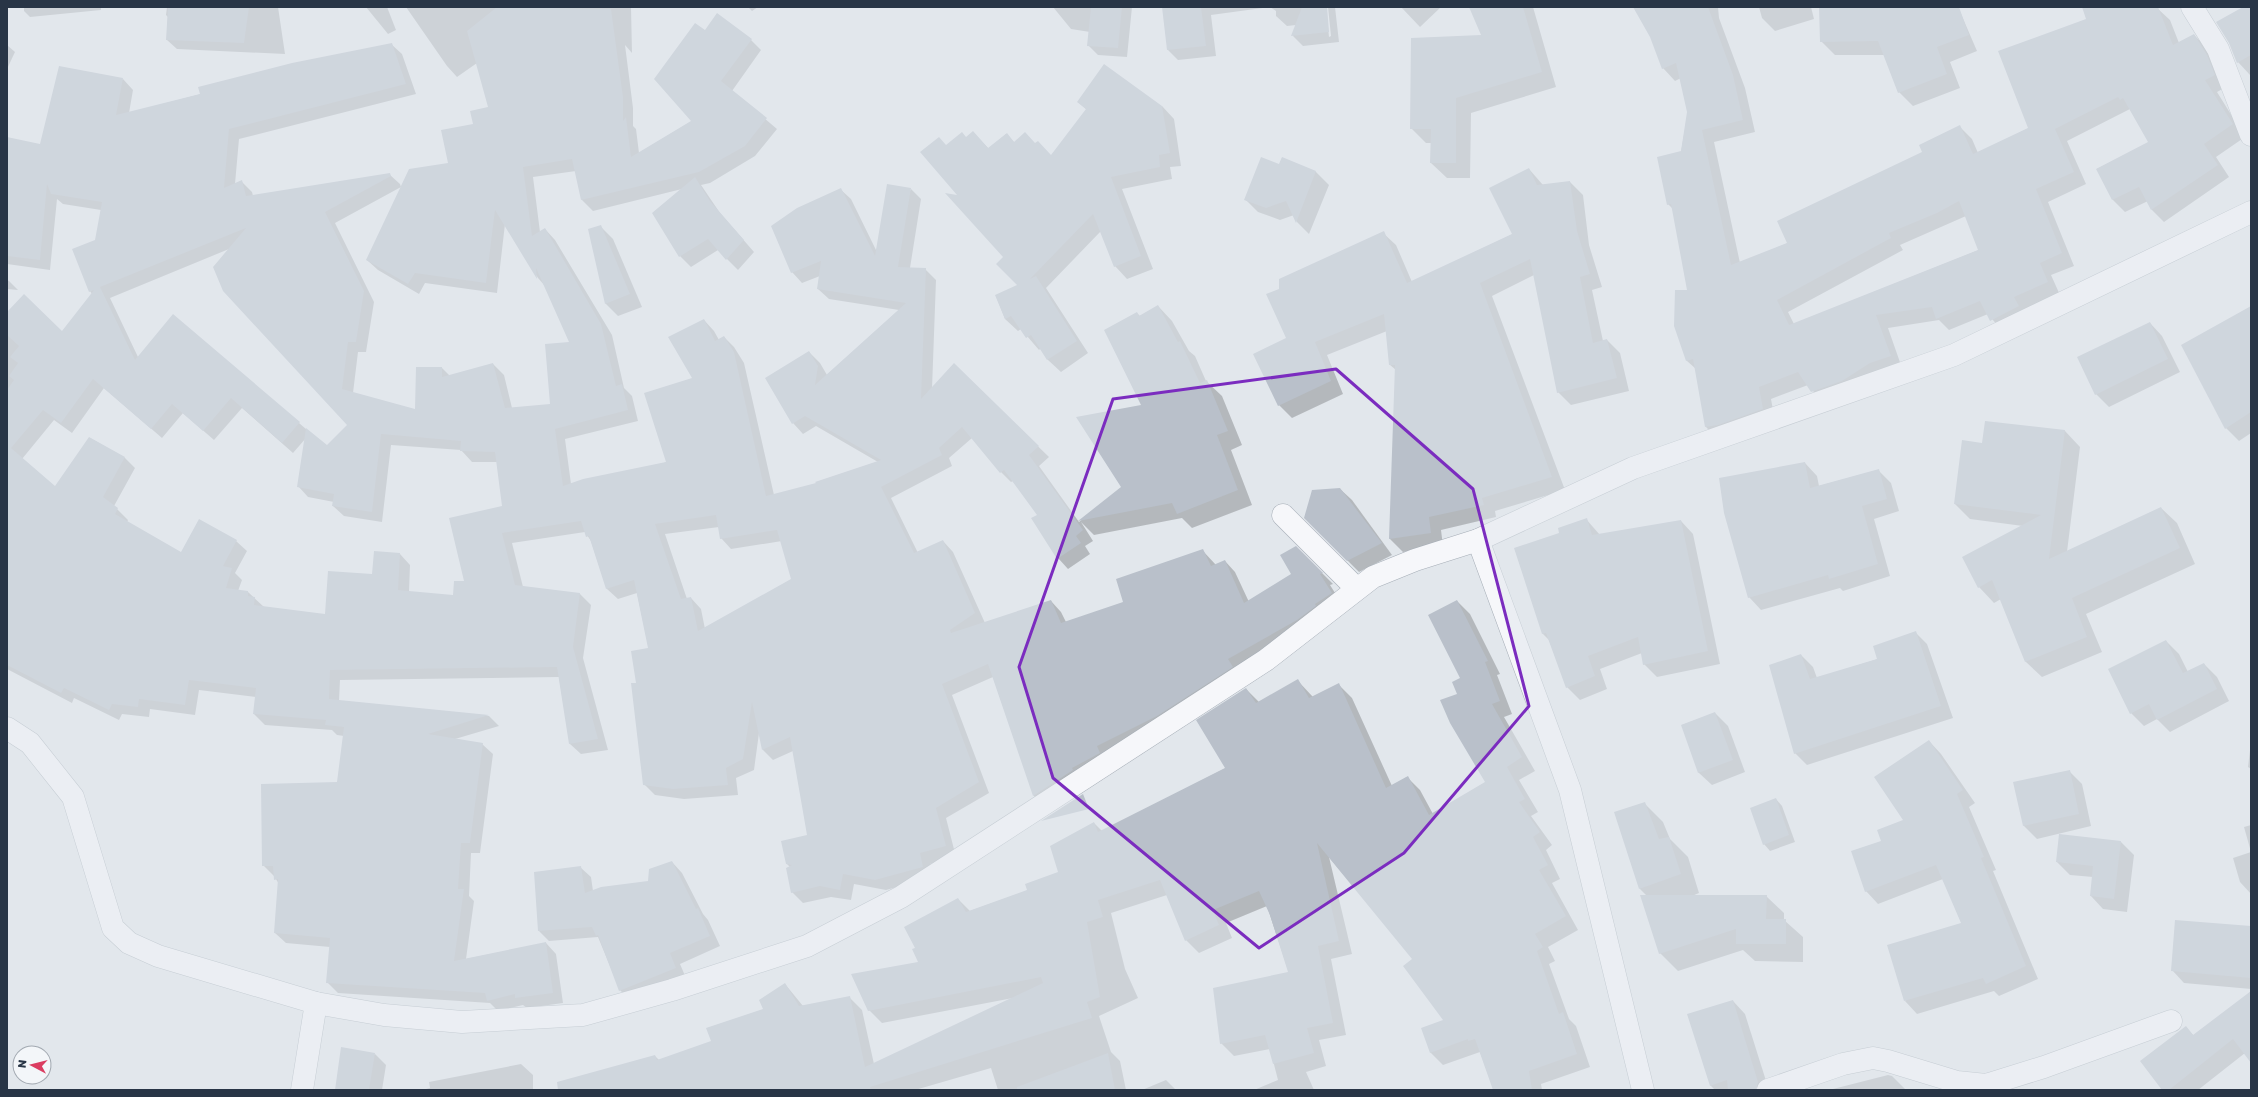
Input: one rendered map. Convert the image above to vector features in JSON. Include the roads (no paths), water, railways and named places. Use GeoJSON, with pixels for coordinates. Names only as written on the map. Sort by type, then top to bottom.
{"type":"FeatureCollection","features":[{"type":"Feature","properties":{"kind":"street"},"geometry":{"type":"LineString","coordinates":[[2192,7],[2218,49],[2251,135]]}},
{"type":"Feature","properties":{"kind":"street"},"geometry":{"type":"LineString","coordinates":[[7,728],[30,743],[73,798],[113,928],[129,943],[158,956],[316,1003],[384,1015],[462,1022],[583,1015],[672,990],[807,946],[902,897],[1266,660],[1335,607],[1356,588],[1373,577],[1395,567],[1478,540],[1633,468],[1954,355],[2251,212]]}},
{"type":"Feature","properties":{"kind":"street"},"geometry":{"type":"LineString","coordinates":[[1283,515],[1356,588]]}},
{"type":"Feature","properties":{"kind":"street"},"geometry":{"type":"LineString","coordinates":[[1478,540],[1570,790],[1643,1090]]}},
{"type":"Feature","properties":{"kind":"street"},"geometry":{"type":"LineString","coordinates":[[302,1090],[316,1003]]}},
{"type":"Feature","properties":{"kind":"street"},"geometry":{"type":"LineString","coordinates":[[1768,1090],[1843,1064],[1873,1058],[1888,1061],[1957,1082],[1986,1085],[2044,1067],[2171,1021]]}}]}
